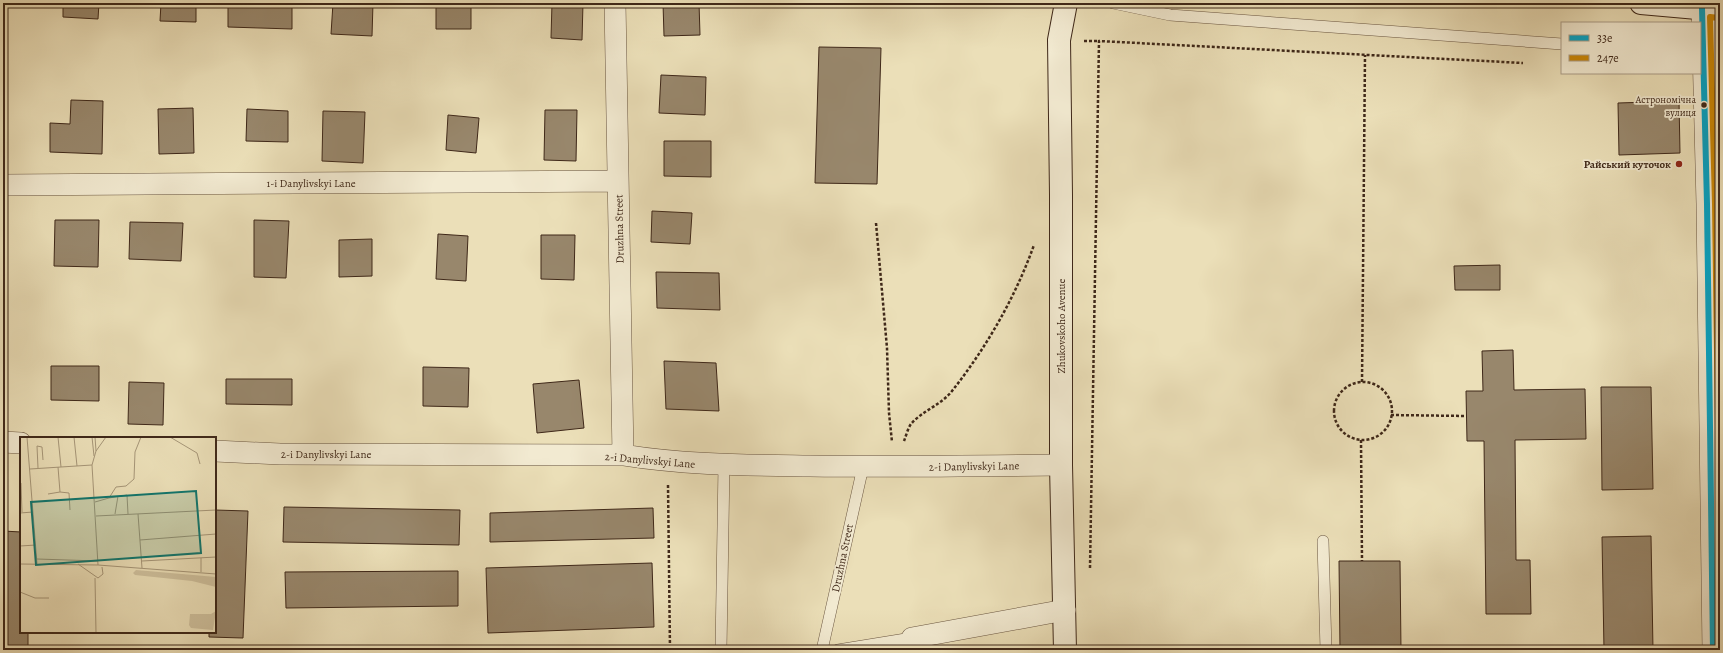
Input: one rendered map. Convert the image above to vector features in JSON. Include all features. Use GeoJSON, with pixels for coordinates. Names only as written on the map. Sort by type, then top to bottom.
{"type":"FeatureCollection","features":[{"type":"Feature","properties":{"kind":"street","name":"Druzhna Street"},"geometry":{"type":"LineString","coordinates":[[615,3],[623,455]]}},
{"type":"Feature","properties":{"kind":"street","name":"Zhukovskoho Avenue"},"geometry":{"type":"LineString","coordinates":[[1065,650],[1061,465],[1061,195],[1059,40],[1066,3]]}},
{"type":"Feature","properties":{"kind":"street"},"geometry":{"type":"LineString","coordinates":[[1641,3],[1711,9],[1702,54],[1714,204],[1716,555],[1713,650]]}},
{"type":"Feature","properties":{"kind":"street","name":"1-i Danylivskyi Lane"},"geometry":{"type":"LineString","coordinates":[[3,185],[618,181]]}},
{"type":"Feature","properties":{"kind":"street"},"geometry":{"type":"LineString","coordinates":[[3,442],[20,443]]}},
{"type":"Feature","properties":{"kind":"street","name":"2-i Danylivskyi Lane"},"geometry":{"type":"LineString","coordinates":[[216,451],[287,454],[623,455],[667,462],[724,465],[894,467],[1061,465]]}},
{"type":"Feature","properties":{"kind":"street"},"geometry":{"type":"LineString","coordinates":[[910,644],[1065,610]]}},
{"type":"Feature","properties":{"kind":"lane"},"geometry":{"type":"LineString","coordinates":[[1113,3],[1170,15],[1561,44]]}},
{"type":"Feature","properties":{"kind":"lane"},"geometry":{"type":"LineString","coordinates":[[721,650],[724,465]]}},
{"type":"Feature","properties":{"kind":"lane","name":"Druzhna Street"},"geometry":{"type":"LineString","coordinates":[[822,650],[863,467]]}},
{"type":"Feature","properties":{"kind":"lane"},"geometry":{"type":"LineString","coordinates":[[1323,541],[1326,650]]}},
{"type":"Feature","properties":{"kind":"lane"},"geometry":{"type":"LineString","coordinates":[[838,650],[910,644]]}},
{"type":"Feature","properties":{"kind":"path"},"geometry":{"type":"LineString","coordinates":[[1090,571],[1099,41],[1530,63]]}},
{"type":"Feature","properties":{"kind":"path"},"geometry":{"type":"LineString","coordinates":[[1362,382],[1365,55]]}},
{"type":"Feature","properties":{"kind":"path"},"geometry":{"type":"LineString","coordinates":[[876,223],[887,348],[889,414],[894,467]]}},
{"type":"Feature","properties":{"kind":"path"},"geometry":{"type":"LineString","coordinates":[[894,467],[911,425],[946,398],[972,366],[1014,292],[1036,239]]}},
{"type":"Feature","properties":{"kind":"path"},"geometry":{"type":"LineString","coordinates":[[1362,382],[1372,384],[1381,389],[1387,396],[1391,405],[1391,415],[1389,424],[1383,432],[1375,438],[1361,440],[1347,436],[1340,430],[1336,422],[1334,404],[1342,391],[1353,384],[1362,382]]}},
{"type":"Feature","properties":{"kind":"path"},"geometry":{"type":"LineString","coordinates":[[1391,415],[1467,416]]}},
{"type":"Feature","properties":{"kind":"path"},"geometry":{"type":"LineString","coordinates":[[1361,440],[1362,561]]}},
{"type":"Feature","properties":{"kind":"path"},"geometry":{"type":"LineString","coordinates":[[667,462],[670,650]]}},
{"type":"Feature","properties":{"kind":"building"},"geometry":{"type":"Polygon","coordinates":[[[63,3],[99,3],[98,19],[63,17],[63,3]]]}},
{"type":"Feature","properties":{"kind":"building"},"geometry":{"type":"Polygon","coordinates":[[[161,3],[196,3],[196,22],[160,21],[161,3]]]}},
{"type":"Feature","properties":{"kind":"building"},"geometry":{"type":"Polygon","coordinates":[[[228,3],[292,3],[292,29],[228,27],[228,3]]]}},
{"type":"Feature","properties":{"kind":"building"},"geometry":{"type":"Polygon","coordinates":[[[333,3],[373,3],[372,36],[331,34],[333,3]]]}},
{"type":"Feature","properties":{"kind":"building"},"geometry":{"type":"Polygon","coordinates":[[[436,3],[471,3],[471,29],[436,29],[436,3]]]}},
{"type":"Feature","properties":{"kind":"building"},"geometry":{"type":"Polygon","coordinates":[[[552,3],[583,3],[582,40],[551,38],[552,3]]]}},
{"type":"Feature","properties":{"kind":"building"},"geometry":{"type":"Polygon","coordinates":[[[663,3],[699,3],[700,35],[664,36],[663,3]]]}},
{"type":"Feature","properties":{"kind":"building"},"geometry":{"type":"Polygon","coordinates":[[[819,47],[881,48],[877,184],[815,183],[819,47]]]}},
{"type":"Feature","properties":{"kind":"building"},"geometry":{"type":"Polygon","coordinates":[[[661,75],[706,77],[705,115],[659,113],[661,75]]]}},
{"type":"Feature","properties":{"kind":"building"},"geometry":{"type":"Polygon","coordinates":[[[71,100],[103,101],[102,154],[50,152],[50,123],[70,124],[71,100]]]}},
{"type":"Feature","properties":{"kind":"building"},"geometry":{"type":"Polygon","coordinates":[[[1679,101],[1680,153],[1619,155],[1618,103],[1679,101]]]}},
{"type":"Feature","properties":{"kind":"building"},"geometry":{"type":"Polygon","coordinates":[[[193,108],[194,153],[159,154],[158,109],[193,108]]]}},
{"type":"Feature","properties":{"kind":"building"},"geometry":{"type":"Polygon","coordinates":[[[247,109],[288,111],[288,142],[246,141],[247,109]]]}},
{"type":"Feature","properties":{"kind":"building"},"geometry":{"type":"Polygon","coordinates":[[[545,110],[577,110],[576,161],[544,160],[545,110]]]}},
{"type":"Feature","properties":{"kind":"building"},"geometry":{"type":"Polygon","coordinates":[[[323,111],[365,112],[363,163],[322,161],[323,111]]]}},
{"type":"Feature","properties":{"kind":"building"},"geometry":{"type":"Polygon","coordinates":[[[448,115],[479,118],[476,153],[446,150],[448,115]]]}},
{"type":"Feature","properties":{"kind":"building"},"geometry":{"type":"Polygon","coordinates":[[[664,141],[711,141],[711,177],[664,176],[664,141]]]}},
{"type":"Feature","properties":{"kind":"building"},"geometry":{"type":"Polygon","coordinates":[[[652,211],[692,213],[690,244],[651,242],[652,211]]]}},
{"type":"Feature","properties":{"kind":"building"},"geometry":{"type":"Polygon","coordinates":[[[55,220],[99,220],[98,267],[54,266],[55,220]]]}},
{"type":"Feature","properties":{"kind":"building"},"geometry":{"type":"Polygon","coordinates":[[[254,220],[289,221],[286,278],[254,277],[254,220]]]}},
{"type":"Feature","properties":{"kind":"building"},"geometry":{"type":"Polygon","coordinates":[[[130,222],[183,223],[181,261],[129,259],[130,222]]]}},
{"type":"Feature","properties":{"kind":"building"},"geometry":{"type":"Polygon","coordinates":[[[438,234],[468,236],[466,281],[436,279],[438,234]]]}},
{"type":"Feature","properties":{"kind":"building"},"geometry":{"type":"Polygon","coordinates":[[[541,235],[575,235],[574,280],[541,279],[541,235]]]}},
{"type":"Feature","properties":{"kind":"building"},"geometry":{"type":"Polygon","coordinates":[[[372,239],[372,276],[339,277],[339,240],[372,239]]]}},
{"type":"Feature","properties":{"kind":"building"},"geometry":{"type":"Polygon","coordinates":[[[1500,265],[1500,290],[1455,290],[1454,266],[1500,265]]]}},
{"type":"Feature","properties":{"kind":"building"},"geometry":{"type":"Polygon","coordinates":[[[656,272],[719,273],[720,310],[657,308],[656,272]]]}},
{"type":"Feature","properties":{"kind":"building"},"geometry":{"type":"Polygon","coordinates":[[[1513,350],[1514,390],[1585,389],[1586,439],[1515,440],[1516,560],[1530,560],[1531,614],[1486,614],[1484,441],[1467,441],[1466,391],[1483,391],[1482,351],[1513,350]]]}},
{"type":"Feature","properties":{"kind":"building"},"geometry":{"type":"Polygon","coordinates":[[[664,361],[716,363],[719,411],[666,409],[664,361]]]}},
{"type":"Feature","properties":{"kind":"building"},"geometry":{"type":"Polygon","coordinates":[[[51,366],[99,366],[99,401],[51,400],[51,366]]]}},
{"type":"Feature","properties":{"kind":"building"},"geometry":{"type":"Polygon","coordinates":[[[423,367],[469,368],[468,407],[423,406],[423,367]]]}},
{"type":"Feature","properties":{"kind":"building"},"geometry":{"type":"Polygon","coordinates":[[[226,379],[292,379],[292,405],[226,404],[226,379]]]}},
{"type":"Feature","properties":{"kind":"building"},"geometry":{"type":"Polygon","coordinates":[[[579,380],[584,428],[537,433],[533,384],[579,380]]]}},
{"type":"Feature","properties":{"kind":"building"},"geometry":{"type":"Polygon","coordinates":[[[129,382],[164,383],[163,425],[128,424],[129,382]]]}},
{"type":"Feature","properties":{"kind":"building"},"geometry":{"type":"Polygon","coordinates":[[[1601,387],[1651,387],[1653,489],[1602,490],[1601,387]]]}},
{"type":"Feature","properties":{"kind":"building"},"geometry":{"type":"Polygon","coordinates":[[[284,507],[460,510],[459,545],[283,542],[284,507]]]}},
{"type":"Feature","properties":{"kind":"building"},"geometry":{"type":"Polygon","coordinates":[[[653,508],[654,538],[490,542],[490,513],[653,508]]]}},
{"type":"Feature","properties":{"kind":"building"},"geometry":{"type":"Polygon","coordinates":[[[216,510],[248,511],[243,638],[209,637],[209,633],[216,633],[216,510]]]}},
{"type":"Feature","properties":{"kind":"building"},"geometry":{"type":"Polygon","coordinates":[[[3,531],[20,532],[20,633],[28,633],[28,650],[3,650],[3,531]]]}},
{"type":"Feature","properties":{"kind":"building"},"geometry":{"type":"Polygon","coordinates":[[[1651,536],[1653,650],[1604,650],[1602,537],[1651,536]]]}},
{"type":"Feature","properties":{"kind":"building"},"geometry":{"type":"Polygon","coordinates":[[[1339,561],[1400,561],[1401,650],[1340,650],[1339,561]]]}},
{"type":"Feature","properties":{"kind":"building"},"geometry":{"type":"Polygon","coordinates":[[[652,563],[654,627],[488,633],[486,568],[652,563]]]}},
{"type":"Feature","properties":{"kind":"building"},"geometry":{"type":"Polygon","coordinates":[[[458,571],[458,606],[286,608],[285,572],[458,571]]]}},
{"type":"Feature","properties":{"kind":"transit line","name":"33е"},"geometry":{"type":"LineString","coordinates":[[1702,8],[1707,204],[1713,650]]}},
{"type":"Feature","properties":{"kind":"transit line","name":"247е"},"geometry":{"type":"LineString","coordinates":[[1719,18],[1710,17],[1715,204],[1720,576]]}},
{"type":"Feature","properties":{"kind":"place","name":"Астрономічна вулиця"},"geometry":{"type":"Point","coordinates":[1704,105]}},
{"type":"Feature","properties":{"kind":"place","name":"Райський куточок"},"geometry":{"type":"Point","coordinates":[1679,164]}}]}
